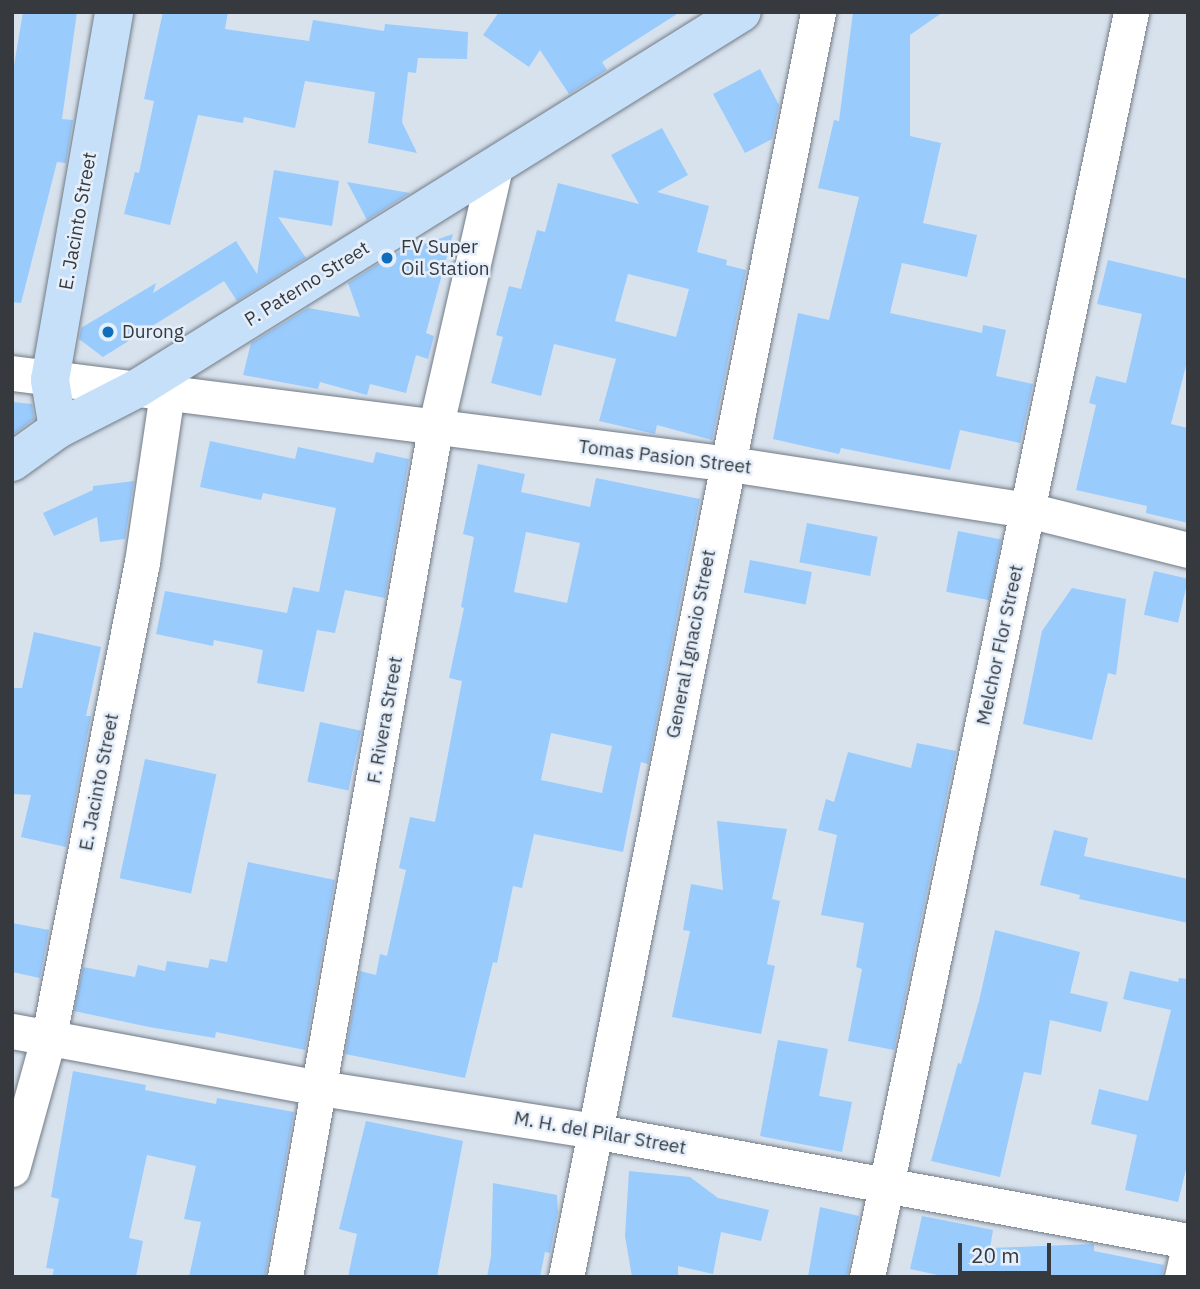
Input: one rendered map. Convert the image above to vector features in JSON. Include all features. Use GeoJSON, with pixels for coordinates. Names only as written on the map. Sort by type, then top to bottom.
{"type":"FeatureCollection","features":[{"type":"Feature","properties":{"kind":"main road","name":"E. Jacinto Street"},"geometry":{"type":"LineString","coordinates":[[58,429],[50,380],[114,12]]}},
{"type":"Feature","properties":{"kind":"main road","name":"P. Paterno Street"},"geometry":{"type":"LineString","coordinates":[[12,462],[58,429],[153,390],[495,166],[742,12]]}},
{"type":"Feature","properties":{"kind":"street","name":"General Ignacio Street"},"geometry":{"type":"LineString","coordinates":[[566,1277],[818,12]]}},
{"type":"Feature","properties":{"kind":"street","name":"Melchor Flor Street"},"geometry":{"type":"LineString","coordinates":[[867,1277],[1131,12]]}},
{"type":"Feature","properties":{"kind":"street","name":"F. Rivera Street"},"geometry":{"type":"LineString","coordinates":[[285,1277],[435,429],[495,166]]}},
{"type":"Feature","properties":{"kind":"street","name":"Tomas Pasion Street"},"geometry":{"type":"LineString","coordinates":[[12,373],[435,429],[730,464],[1028,510],[1188,550]]}},
{"type":"Feature","properties":{"kind":"street","name":"E. Jacinto Street"},"geometry":{"type":"LineString","coordinates":[[12,1169],[49,1036],[142,562],[153,390]]}},
{"type":"Feature","properties":{"kind":"street","name":"M. H. del Pilar Street"},"geometry":{"type":"LineString","coordinates":[[12,1031],[320,1088],[594,1131],[1188,1241]]}},
{"type":"Feature","properties":{"kind":"street"},"geometry":{"type":"LineString","coordinates":[[1182,1277],[1188,1251]]}},
{"type":"Feature","properties":{"kind":"building"},"geometry":{"type":"Polygon","coordinates":[[[23,12],[77,12],[62,119],[73,120],[66,163],[57,162],[21,303],[12,302],[12,77],[23,12]]]}},
{"type":"Feature","properties":{"kind":"building"},"geometry":{"type":"Polygon","coordinates":[[[163,12],[228,12],[225,29],[309,41],[313,20],[384,31],[385,24],[468,32],[467,59],[418,58],[416,73],[408,72],[402,122],[417,153],[368,143],[375,92],[305,81],[295,128],[244,117],[243,123],[198,115],[170,225],[124,214],[135,172],[139,173],[154,101],[144,99],[163,12]]]}},
{"type":"Feature","properties":{"kind":"building"},"geometry":{"type":"Polygon","coordinates":[[[499,12],[680,12],[602,62],[607,70],[569,94],[540,50],[529,67],[483,35],[499,12]]]}},
{"type":"Feature","properties":{"kind":"building"},"geometry":{"type":"Polygon","coordinates":[[[853,12],[943,12],[910,35],[910,136],[941,143],[923,223],[977,235],[967,277],[902,263],[890,313],[982,333],[983,325],[1006,330],[996,376],[1033,384],[1020,443],[960,430],[950,470],[841,448],[839,454],[773,439],[798,313],[829,320],[859,197],[818,188],[834,120],[839,121],[853,12]]]}},
{"type":"Feature","properties":{"kind":"building"},"geometry":{"type":"Polygon","coordinates":[[[760,69],[779,105],[772,139],[745,153],[713,94],[760,69]]]}},
{"type":"Feature","properties":{"kind":"building"},"geometry":{"type":"Polygon","coordinates":[[[662,128],[688,175],[657,192],[709,206],[697,252],[727,260],[726,265],[746,270],[712,440],[657,425],[655,434],[599,421],[616,359],[554,344],[541,396],[491,383],[503,337],[496,335],[509,286],[521,289],[537,230],[545,232],[558,183],[639,204],[611,155],[662,128]],[[628,274],[615,321],[676,337],[689,289],[628,274]]]}},
{"type":"Feature","properties":{"kind":"building"},"geometry":{"type":"Polygon","coordinates":[[[274,170],[339,181],[332,226],[278,217],[306,258],[237,301],[224,281],[103,357],[79,339],[81,328],[156,283],[153,293],[236,241],[257,274],[274,170]]]}},
{"type":"Feature","properties":{"kind":"building"},"geometry":{"type":"Polygon","coordinates":[[[347,182],[410,193],[367,220],[347,182]]]}},
{"type":"Feature","properties":{"kind":"building"},"geometry":{"type":"Polygon","coordinates":[[[453,234],[426,333],[434,336],[428,359],[416,355],[406,393],[370,384],[367,395],[320,382],[318,389],[243,375],[251,343],[308,308],[360,317],[348,283],[394,254],[453,234]]]}},
{"type":"Feature","properties":{"kind":"building"},"geometry":{"type":"Polygon","coordinates":[[[1108,260],[1188,279],[1188,358],[1171,424],[1188,428],[1188,523],[1146,513],[1147,506],[1076,490],[1096,405],[1089,403],[1096,376],[1126,383],[1142,314],[1097,304],[1108,260]]]}},
{"type":"Feature","properties":{"kind":"building"},"geometry":{"type":"Polygon","coordinates":[[[12,402],[32,404],[34,419],[13,435],[12,402]]]}},
{"type":"Feature","properties":{"kind":"building"},"geometry":{"type":"Polygon","coordinates":[[[210,441],[295,459],[298,447],[373,463],[376,452],[409,459],[385,598],[345,590],[335,633],[317,630],[304,692],[257,683],[263,650],[214,640],[213,646],[156,634],[165,591],[287,613],[293,587],[319,592],[336,508],[263,493],[261,500],[200,487],[210,441]]]}},
{"type":"Feature","properties":{"kind":"building"},"geometry":{"type":"Polygon","coordinates":[[[478,464],[525,474],[521,492],[590,507],[596,478],[700,499],[648,764],[641,762],[623,852],[534,834],[522,888],[513,886],[497,963],[493,962],[465,1078],[345,1054],[360,971],[376,975],[380,954],[387,956],[406,870],[399,868],[410,817],[435,822],[462,681],[449,678],[464,608],[461,607],[474,537],[463,534],[478,464]],[[526,532],[514,592],[567,603],[580,543],[526,532]],[[551,733],[541,780],[602,793],[612,746],[551,733]]]}},
{"type":"Feature","properties":{"kind":"building"},"geometry":{"type":"Polygon","coordinates":[[[134,481],[125,539],[100,542],[97,517],[54,536],[43,513],[93,490],[93,486],[134,481]]]}},
{"type":"Feature","properties":{"kind":"building"},"geometry":{"type":"Polygon","coordinates":[[[807,523],[878,537],[870,576],[799,562],[807,523]]]}},
{"type":"Feature","properties":{"kind":"building"},"geometry":{"type":"Polygon","coordinates":[[[958,531],[1001,539],[989,600],[946,592],[958,531]]]}},
{"type":"Feature","properties":{"kind":"building"},"geometry":{"type":"Polygon","coordinates":[[[750,560],[812,572],[806,604],[744,592],[750,560]]]}},
{"type":"Feature","properties":{"kind":"building"},"geometry":{"type":"Polygon","coordinates":[[[1154,571],[1188,579],[1178,623],[1144,615],[1154,571]]]}},
{"type":"Feature","properties":{"kind":"building"},"geometry":{"type":"Polygon","coordinates":[[[1072,588],[1126,599],[1116,675],[1108,673],[1092,740],[1023,724],[1042,631],[1072,588]]]}},
{"type":"Feature","properties":{"kind":"building"},"geometry":{"type":"Polygon","coordinates":[[[34,632],[101,647],[86,716],[91,716],[66,847],[21,837],[31,795],[12,794],[12,688],[22,688],[34,632]]]}},
{"type":"Feature","properties":{"kind":"building"},"geometry":{"type":"Polygon","coordinates":[[[320,722],[361,731],[348,790],[307,782],[320,722]]]}},
{"type":"Feature","properties":{"kind":"building"},"geometry":{"type":"Polygon","coordinates":[[[917,743],[956,751],[894,1050],[848,1041],[862,969],[856,967],[864,923],[821,915],[837,835],[818,830],[826,799],[834,802],[848,752],[911,768],[917,743]]]}},
{"type":"Feature","properties":{"kind":"building"},"geometry":{"type":"Polygon","coordinates":[[[145,759],[216,774],[191,894],[120,878],[145,759]]]}},
{"type":"Feature","properties":{"kind":"building"},"geometry":{"type":"Polygon","coordinates":[[[717,821],[787,829],[772,899],[780,901],[767,964],[775,966],[761,1034],[672,1017],[690,931],[683,930],[691,884],[723,890],[717,821]]]}},
{"type":"Feature","properties":{"kind":"building"},"geometry":{"type":"Polygon","coordinates":[[[1054,830],[1088,838],[1084,856],[1188,879],[1188,923],[1079,899],[1080,895],[1040,885],[1054,830]]]}},
{"type":"Feature","properties":{"kind":"building"},"geometry":{"type":"Polygon","coordinates":[[[248,862],[335,880],[305,1050],[216,1032],[215,1038],[149,1027],[74,1011],[83,967],[135,977],[138,965],[165,971],[167,961],[208,968],[210,959],[227,962],[248,862]]]}},
{"type":"Feature","properties":{"kind":"building"},"geometry":{"type":"Polygon","coordinates":[[[12,923],[49,930],[40,978],[12,972],[12,923]]]}},
{"type":"Feature","properties":{"kind":"building"},"geometry":{"type":"Polygon","coordinates":[[[995,930],[1080,952],[1070,993],[1108,1002],[1101,1032],[1050,1020],[1041,1075],[1024,1072],[1000,1177],[931,1161],[958,1063],[961,1064],[979,1001],[995,930]]]}},
{"type":"Feature","properties":{"kind":"building"},"geometry":{"type":"Polygon","coordinates":[[[1130,971],[1178,982],[1179,978],[1188,979],[1188,1161],[1178,1202],[1125,1190],[1137,1135],[1091,1124],[1099,1089],[1148,1101],[1171,1010],[1123,999],[1130,971]]]}},
{"type":"Feature","properties":{"kind":"building"},"geometry":{"type":"Polygon","coordinates":[[[778,1040],[828,1049],[819,1096],[852,1102],[842,1152],[760,1136],[778,1040]]]}},
{"type":"Feature","properties":{"kind":"building"},"geometry":{"type":"Polygon","coordinates":[[[73,1071],[146,1085],[145,1090],[216,1104],[217,1098],[294,1112],[265,1277],[189,1277],[201,1222],[184,1219],[196,1166],[147,1155],[129,1238],[143,1241],[136,1277],[52,1277],[54,1269],[46,1268],[59,1199],[51,1197],[73,1071]]]}},
{"type":"Feature","properties":{"kind":"building"},"geometry":{"type":"Polygon","coordinates":[[[366,1121],[463,1141],[437,1277],[348,1277],[357,1234],[339,1229],[366,1121]]]}},
{"type":"Feature","properties":{"kind":"building"},"geometry":{"type":"Polygon","coordinates":[[[629,1171],[690,1177],[718,1198],[769,1210],[761,1241],[721,1232],[713,1274],[678,1266],[678,1277],[632,1277],[625,1236],[629,1171]]]}},
{"type":"Feature","properties":{"kind":"building"},"geometry":{"type":"Polygon","coordinates":[[[493,1183],[557,1195],[558,1212],[550,1253],[545,1252],[540,1277],[487,1277],[491,1256],[493,1183]]]}},
{"type":"Feature","properties":{"kind":"building"},"geometry":{"type":"Polygon","coordinates":[[[820,1207],[859,1216],[847,1277],[808,1277],[820,1207]]]}},
{"type":"Feature","properties":{"kind":"building"},"geometry":{"type":"Polygon","coordinates":[[[922,1216],[993,1230],[990,1248],[1094,1244],[1094,1251],[1164,1265],[1162,1277],[947,1277],[910,1269],[922,1216]]]}},
{"type":"Feature","properties":{"kind":"place","name":"FV Super Oil Station"},"geometry":{"type":"Point","coordinates":[387,258]}},
{"type":"Feature","properties":{"kind":"place","name":"Durong"},"geometry":{"type":"Point","coordinates":[108,332]}}]}
